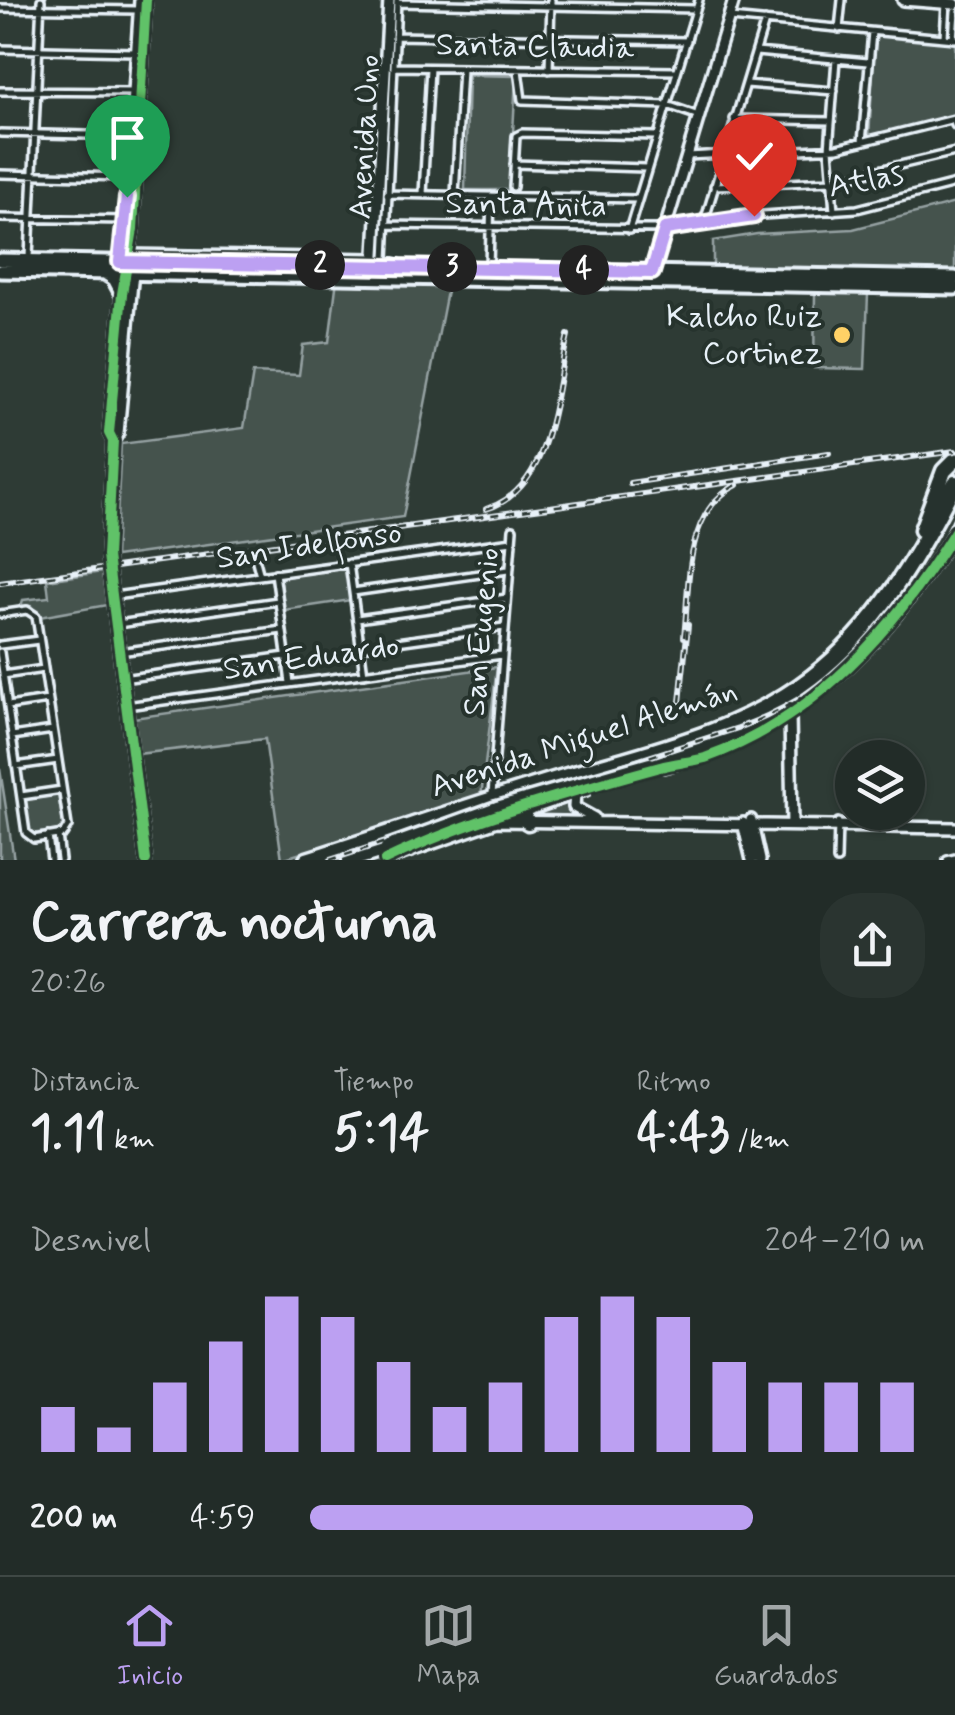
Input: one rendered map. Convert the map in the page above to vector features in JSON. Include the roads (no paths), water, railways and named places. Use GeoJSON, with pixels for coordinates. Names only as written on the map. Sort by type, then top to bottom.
{"type":"FeatureCollection","features":[{"type":"Feature","properties":{"kind":"highway"},"geometry":{"type":"LineString","coordinates":[[879,609],[923,528],[944,471],[955,460]]}},
{"type":"Feature","properties":{"kind":"highway","name":"Avenida Miguel Alemán"},"geometry":{"type":"LineString","coordinates":[[307,860],[720,728],[790,692],[841,651],[879,609],[922,547],[955,484]]}},
{"type":"Feature","properties":{"kind":"highway","name":"Avenida Miguel Alemán"},"geometry":{"type":"LineString","coordinates":[[350,860],[389,854],[513,804],[654,766],[758,722],[845,658],[901,594],[955,501]]}},
{"type":"Feature","properties":{"kind":"highway"},"geometry":{"type":"LineString","coordinates":[[524,816],[525,797],[625,760]]}},
{"type":"Feature","properties":{"kind":"highway"},"geometry":{"type":"LineString","coordinates":[[555,785],[553,794],[570,795]]}},
{"type":"Feature","properties":{"kind":"highway"},"geometry":{"type":"LineString","coordinates":[[492,799],[507,805],[495,819]]}},
{"type":"Feature","properties":{"kind":"highway"},"geometry":{"type":"LineString","coordinates":[[315,860],[332,852]]}},
{"type":"Feature","properties":{"kind":"highway"},"geometry":{"type":"LineString","coordinates":[[374,860],[389,854]]}},
{"type":"Feature","properties":{"kind":"main road"},"geometry":{"type":"LineString","coordinates":[[0,271],[102,273],[129,262],[170,258],[955,288]]}},
{"type":"Feature","properties":{"kind":"main road"},"geometry":{"type":"LineString","coordinates":[[0,260],[488,267],[651,277],[955,278]]}},
{"type":"Feature","properties":{"kind":"main road"},"geometry":{"type":"LineString","coordinates":[[102,273],[114,279],[122,294]]}},
{"type":"Feature","properties":{"kind":"street"},"geometry":{"type":"LineString","coordinates":[[28,260],[42,0]]}},
{"type":"Feature","properties":{"kind":"street"},"geometry":{"type":"LineString","coordinates":[[113,441],[109,433],[122,294],[129,262],[126,220],[132,180],[138,0]]}},
{"type":"Feature","properties":{"kind":"street"},"geometry":{"type":"LineString","coordinates":[[146,0],[131,136],[133,230],[107,549],[146,860]]}},
{"type":"Feature","properties":{"kind":"street"},"geometry":{"type":"LineString","coordinates":[[629,230],[699,0]]}},
{"type":"Feature","properties":{"kind":"street"},"geometry":{"type":"LineString","coordinates":[[651,277],[734,0]]}},
{"type":"Feature","properties":{"kind":"street"},"geometry":{"type":"LineString","coordinates":[[839,29],[842,0]]}},
{"type":"Feature","properties":{"kind":"street"},"geometry":{"type":"LineString","coordinates":[[903,0],[951,4]]}},
{"type":"Feature","properties":{"kind":"street"},"geometry":{"type":"LineString","coordinates":[[395,1],[696,9]]}},
{"type":"Feature","properties":{"kind":"street","name":"Avenida Uno"},"geometry":{"type":"LineString","coordinates":[[376,265],[386,225],[381,206],[387,194],[388,91],[394,67],[395,1]]}},
{"type":"Feature","properties":{"kind":"street","name":"Avenida Uno"},"geometry":{"type":"LineString","coordinates":[[376,265],[395,1]]}},
{"type":"Feature","properties":{"kind":"street"},"geometry":{"type":"LineString","coordinates":[[549,70],[550,3]]}},
{"type":"Feature","properties":{"kind":"street"},"geometry":{"type":"LineString","coordinates":[[730,18],[954,39],[951,4]]}},
{"type":"Feature","properties":{"kind":"street"},"geometry":{"type":"LineString","coordinates":[[944,38],[951,4]]}},
{"type":"Feature","properties":{"kind":"street"},"geometry":{"type":"LineString","coordinates":[[0,8],[138,10]]}},
{"type":"Feature","properties":{"kind":"street"},"geometry":{"type":"LineString","coordinates":[[704,222],[764,21]]}},
{"type":"Feature","properties":{"kind":"street"},"geometry":{"type":"LineString","coordinates":[[862,142],[872,32]]}},
{"type":"Feature","properties":{"kind":"street"},"geometry":{"type":"LineString","coordinates":[[395,36],[687,41]]}},
{"type":"Feature","properties":{"kind":"street"},"geometry":{"type":"LineString","coordinates":[[0,49],[135,52]]}},
{"type":"Feature","properties":{"kind":"street"},"geometry":{"type":"LineString","coordinates":[[756,52],[868,62]]}},
{"type":"Feature","properties":{"kind":"street"},"geometry":{"type":"LineString","coordinates":[[834,212],[830,149],[836,59]]}},
{"type":"Feature","properties":{"kind":"street","name":"Santa Claudia"},"geometry":{"type":"LineString","coordinates":[[394,67],[676,72]]}},
{"type":"Feature","properties":{"kind":"street"},"geometry":{"type":"LineString","coordinates":[[423,194],[430,68]]}},
{"type":"Feature","properties":{"kind":"street"},"geometry":{"type":"LineString","coordinates":[[455,195],[462,69]]}},
{"type":"Feature","properties":{"kind":"street"},"geometry":{"type":"LineString","coordinates":[[518,70],[519,98],[667,105],[699,116]]}},
{"type":"Feature","properties":{"kind":"street"},"geometry":{"type":"LineString","coordinates":[[746,84],[834,91]]}},
{"type":"Feature","properties":{"kind":"street"},"geometry":{"type":"LineString","coordinates":[[0,91],[135,99]]}},
{"type":"Feature","properties":{"kind":"street"},"geometry":{"type":"LineString","coordinates":[[734,119],[831,121]]}},
{"type":"Feature","properties":{"kind":"street"},"geometry":{"type":"LineString","coordinates":[[688,156],[830,149],[954,122]]}},
{"type":"Feature","properties":{"kind":"street"},"geometry":{"type":"LineString","coordinates":[[0,132],[131,136]]}},
{"type":"Feature","properties":{"kind":"street"},"geometry":{"type":"LineString","coordinates":[[513,186],[516,136],[657,136]]}},
{"type":"Feature","properties":{"kind":"street"},"geometry":{"type":"LineString","coordinates":[[714,186],[832,181],[955,152]]}},
{"type":"Feature","properties":{"kind":"street"},"geometry":{"type":"LineString","coordinates":[[514,164],[647,168]]}},
{"type":"Feature","properties":{"kind":"street"},"geometry":{"type":"LineString","coordinates":[[0,174],[132,180]]}},
{"type":"Feature","properties":{"kind":"street","name":"Atlas"},"geometry":{"type":"LineString","coordinates":[[665,229],[704,222],[834,212],[955,184]]}},
{"type":"Feature","properties":{"kind":"street"},"geometry":{"type":"LineString","coordinates":[[387,194],[638,199]]}},
{"type":"Feature","properties":{"kind":"street"},"geometry":{"type":"LineString","coordinates":[[488,267],[491,196]]}},
{"type":"Feature","properties":{"kind":"street"},"geometry":{"type":"LineString","coordinates":[[0,218],[126,220]]}},
{"type":"Feature","properties":{"kind":"street","name":"Santa Anita"},"geometry":{"type":"LineString","coordinates":[[386,225],[665,229]]}},
{"type":"Feature","properties":{"kind":"street","name":"San Eugenio"},"geometry":{"type":"LineString","coordinates":[[492,799],[514,528]]}},
{"type":"Feature","properties":{"kind":"street"},"geometry":{"type":"LineString","coordinates":[[654,766],[708,756],[790,714],[833,683],[876,642],[955,531]]}},
{"type":"Feature","properties":{"kind":"street","name":"San Idelfonso"},"geometry":{"type":"LineString","coordinates":[[111,596],[512,541]]}},
{"type":"Feature","properties":{"kind":"street"},"geometry":{"type":"LineString","coordinates":[[256,561],[260,576]]}},
{"type":"Feature","properties":{"kind":"street"},"geometry":{"type":"LineString","coordinates":[[348,563],[364,674]]}},
{"type":"Feature","properties":{"kind":"street"},"geometry":{"type":"LineString","coordinates":[[353,592],[510,570]]}},
{"type":"Feature","properties":{"kind":"street"},"geometry":{"type":"LineString","coordinates":[[275,574],[290,684]]}},
{"type":"Feature","properties":{"kind":"street"},"geometry":{"type":"LineString","coordinates":[[357,619],[508,598]]}},
{"type":"Feature","properties":{"kind":"street"},"geometry":{"type":"LineString","coordinates":[[115,624],[278,602]]}},
{"type":"Feature","properties":{"kind":"street"},"geometry":{"type":"LineString","coordinates":[[0,614],[32,612],[39,640],[44,669],[68,829],[58,835],[28,836],[0,648],[39,640]]}},
{"type":"Feature","properties":{"kind":"street"},"geometry":{"type":"LineString","coordinates":[[360,646],[504,627]]}},
{"type":"Feature","properties":{"kind":"street"},"geometry":{"type":"LineString","coordinates":[[119,652],[282,630]]}},
{"type":"Feature","properties":{"kind":"street","name":"San Eduardo"},"geometry":{"type":"LineString","coordinates":[[126,706],[502,655]]}},
{"type":"Feature","properties":{"kind":"street"},"geometry":{"type":"LineString","coordinates":[[122,679],[286,656]]}},
{"type":"Feature","properties":{"kind":"street"},"geometry":{"type":"LineString","coordinates":[[3,675],[44,669]]}},
{"type":"Feature","properties":{"kind":"street"},"geometry":{"type":"LineString","coordinates":[[501,669],[510,669]]}},
{"type":"Feature","properties":{"kind":"street"},"geometry":{"type":"LineString","coordinates":[[8,706],[48,700]]}},
{"type":"Feature","properties":{"kind":"street"},"geometry":{"type":"LineString","coordinates":[[790,714],[792,822]]}},
{"type":"Feature","properties":{"kind":"street"},"geometry":{"type":"LineString","coordinates":[[12,736],[53,730]]}},
{"type":"Feature","properties":{"kind":"street"},"geometry":{"type":"LineString","coordinates":[[16,766],[58,760]]}},
{"type":"Feature","properties":{"kind":"street","name":"Avenida Miguel Alemán"},"geometry":{"type":"LineString","coordinates":[[389,854],[495,819],[524,816],[570,795],[654,766]]}},
{"type":"Feature","properties":{"kind":"street"},"geometry":{"type":"LineString","coordinates":[[20,796],[62,790]]}},
{"type":"Feature","properties":{"kind":"street"},"geometry":{"type":"LineString","coordinates":[[570,795],[574,807],[588,817],[748,826],[792,822]]}},
{"type":"Feature","properties":{"kind":"street"},"geometry":{"type":"LineString","coordinates":[[524,816],[748,826],[835,823]]}},
{"type":"Feature","properties":{"kind":"street"},"geometry":{"type":"LineString","coordinates":[[925,825],[955,826]]}},
{"type":"Feature","properties":{"kind":"street"},"geometry":{"type":"LineString","coordinates":[[748,826],[752,860]]}},
{"type":"Feature","properties":{"kind":"street"},"geometry":{"type":"LineString","coordinates":[[748,826],[760,860]]}},
{"type":"Feature","properties":{"kind":"street"},"geometry":{"type":"LineString","coordinates":[[837,860],[838,830]]}},
{"type":"Feature","properties":{"kind":"street"},"geometry":{"type":"LineString","coordinates":[[48,836],[51,858],[60,857],[58,835]]}},
{"type":"Feature","properties":{"kind":"street"},"geometry":{"type":"LineString","coordinates":[[946,860],[955,858]]}},
{"type":"Feature","properties":{"kind":"railway"},"geometry":{"type":"LineString","coordinates":[[486,509],[508,498],[525,482],[538,460],[554,410],[568,335]]}},
{"type":"Feature","properties":{"kind":"railway"},"geometry":{"type":"LineString","coordinates":[[0,583],[955,451]]}},
{"type":"Feature","properties":{"kind":"railway"},"geometry":{"type":"LineString","coordinates":[[630,483],[829,453]]}},
{"type":"Feature","properties":{"kind":"railway"},"geometry":{"type":"LineString","coordinates":[[684,637],[689,573],[698,531],[719,497],[737,485]]}},
{"type":"Feature","properties":{"kind":"railway"},"geometry":{"type":"LineString","coordinates":[[330,860],[774,713],[838,671],[893,617],[937,553],[955,518]]}},
{"type":"Feature","properties":{"kind":"railway"},"geometry":{"type":"LineString","coordinates":[[680,702],[688,625]]}},
{"type":"Feature","properties":{"kind":"place","name":"Kalcho Ruiz Cortinez"},"geometry":{"type":"Point","coordinates":[842,335]}}]}
